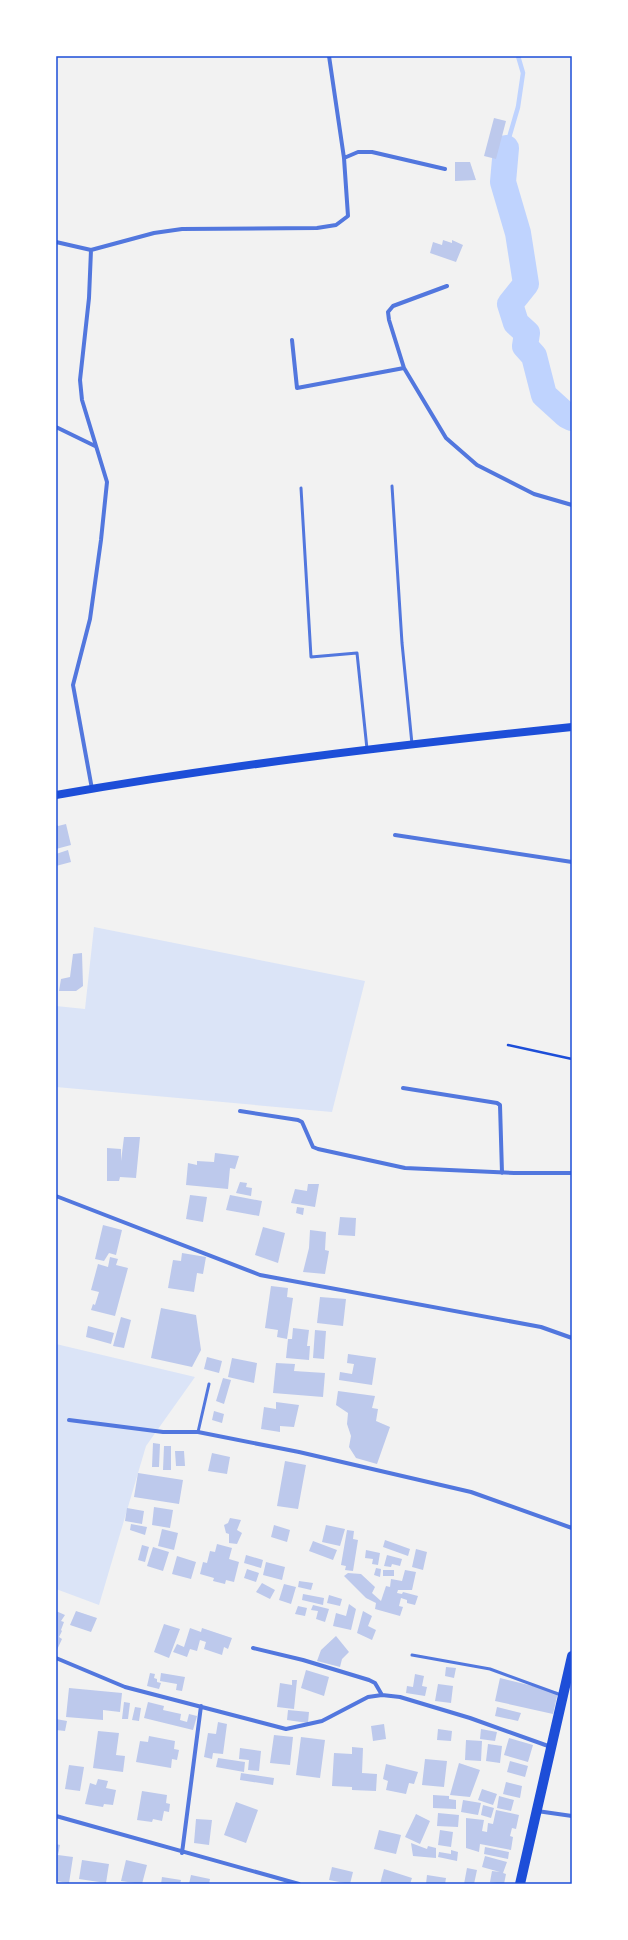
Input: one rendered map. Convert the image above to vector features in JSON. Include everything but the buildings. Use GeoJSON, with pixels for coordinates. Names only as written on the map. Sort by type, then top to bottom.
{"type":"FeatureCollection","features":[{"type":"Feature","properties":{"kind":"main road"},"geometry":{"type":"LineString","coordinates":[[56,795],[226,768],[367,749],[572,727]]}},
{"type":"Feature","properties":{"kind":"main road"},"geometry":{"type":"LineString","coordinates":[[520,1884],[572,1656]]}},
{"type":"Feature","properties":{"kind":"street"},"geometry":{"type":"LineString","coordinates":[[56,242],[91,250],[154,233],[182,228],[317,228],[336,225],[348,216],[344,158],[329,56]]}},
{"type":"Feature","properties":{"kind":"street"},"geometry":{"type":"LineString","coordinates":[[344,158],[358,152],[372,152],[445,169]]}},
{"type":"Feature","properties":{"kind":"street"},"geometry":{"type":"LineString","coordinates":[[91,250],[89,298],[80,380],[82,400],[107,482],[90,619],[73,685],[92,789]]}},
{"type":"Feature","properties":{"kind":"street"},"geometry":{"type":"LineString","coordinates":[[447,286],[393,306],[388,312],[389,320],[404,368],[446,438],[477,465],[534,494],[572,504]]}},
{"type":"Feature","properties":{"kind":"street"},"geometry":{"type":"LineString","coordinates":[[292,340],[297,388],[404,368]]}},
{"type":"Feature","properties":{"kind":"street"},"geometry":{"type":"LineString","coordinates":[[56,427],[95,446]]}},
{"type":"Feature","properties":{"kind":"street"},"geometry":{"type":"LineString","coordinates":[[395,835],[572,862]]}},
{"type":"Feature","properties":{"kind":"street"},"geometry":{"type":"LineString","coordinates":[[403,1088],[497,1103],[500,1108],[502,1172]]}},
{"type":"Feature","properties":{"kind":"street"},"geometry":{"type":"LineString","coordinates":[[240,1111],[298,1120],[302,1122],[314,1146],[318,1149],[405,1168],[572,1173]]}},
{"type":"Feature","properties":{"kind":"street"},"geometry":{"type":"LineString","coordinates":[[56,1196],[260,1275],[541,1327],[572,1338]]}},
{"type":"Feature","properties":{"kind":"street"},"geometry":{"type":"LineString","coordinates":[[69,1420],[163,1432],[198,1432],[299,1452],[471,1492],[572,1528]]}},
{"type":"Feature","properties":{"kind":"street"},"geometry":{"type":"LineString","coordinates":[[253,1648],[303,1660],[369,1680],[375,1683],[382,1695]]}},
{"type":"Feature","properties":{"kind":"street"},"geometry":{"type":"LineString","coordinates":[[56,1658],[66,1664],[125,1687],[286,1729],[322,1721],[368,1697],[382,1695],[400,1697],[470,1718],[551,1748]]}},
{"type":"Feature","properties":{"kind":"street"},"geometry":{"type":"LineString","coordinates":[[182,1852],[201,1706]]}},
{"type":"Feature","properties":{"kind":"street"},"geometry":{"type":"LineString","coordinates":[[537,1810],[572,1816]]}},
{"type":"Feature","properties":{"kind":"street"},"geometry":{"type":"LineString","coordinates":[[56,1816],[299,1884]]}},
{"type":"Feature","properties":{"kind":"lane"},"geometry":{"type":"LineString","coordinates":[[392,486],[402,643],[412,744]]}},
{"type":"Feature","properties":{"kind":"lane"},"geometry":{"type":"LineString","coordinates":[[301,488],[311,657],[357,653],[367,749]]}},
{"type":"Feature","properties":{"kind":"lane"},"geometry":{"type":"LineString","coordinates":[[198,1432],[208,1384]]}},
{"type":"Feature","properties":{"kind":"lane"},"geometry":{"type":"LineString","coordinates":[[412,1654],[490,1669],[563,1696]]}},
{"type":"Feature","properties":{"kind":"path"},"geometry":{"type":"LineString","coordinates":[[508,1045],[572,1059]]}},
{"type":"Feature","properties":{"kind":"shaded area"},"geometry":{"type":"Polygon","coordinates":[[[94,927],[365,981],[332,1112],[56,1087],[56,1006],[85,1009],[94,927]]]}},
{"type":"Feature","properties":{"kind":"shaded area"},"geometry":{"type":"Polygon","coordinates":[[[56,1344],[195,1377],[146,1446],[99,1605],[56,1589],[56,1344]]]}},
{"type":"Feature","properties":{"kind":"waterway"},"geometry":{"type":"LineString","coordinates":[[506,148],[518,107],[523,73],[518,56]]}},
{"type":"Feature","properties":{"kind":"waterway"},"geometry":{"type":"LineString","coordinates":[[506,148],[503,182],[518,233],[526,284],[510,304],[516,323],[527,333],[525,346],[534,356],[544,395],[566,415],[572,418]]}}]}
